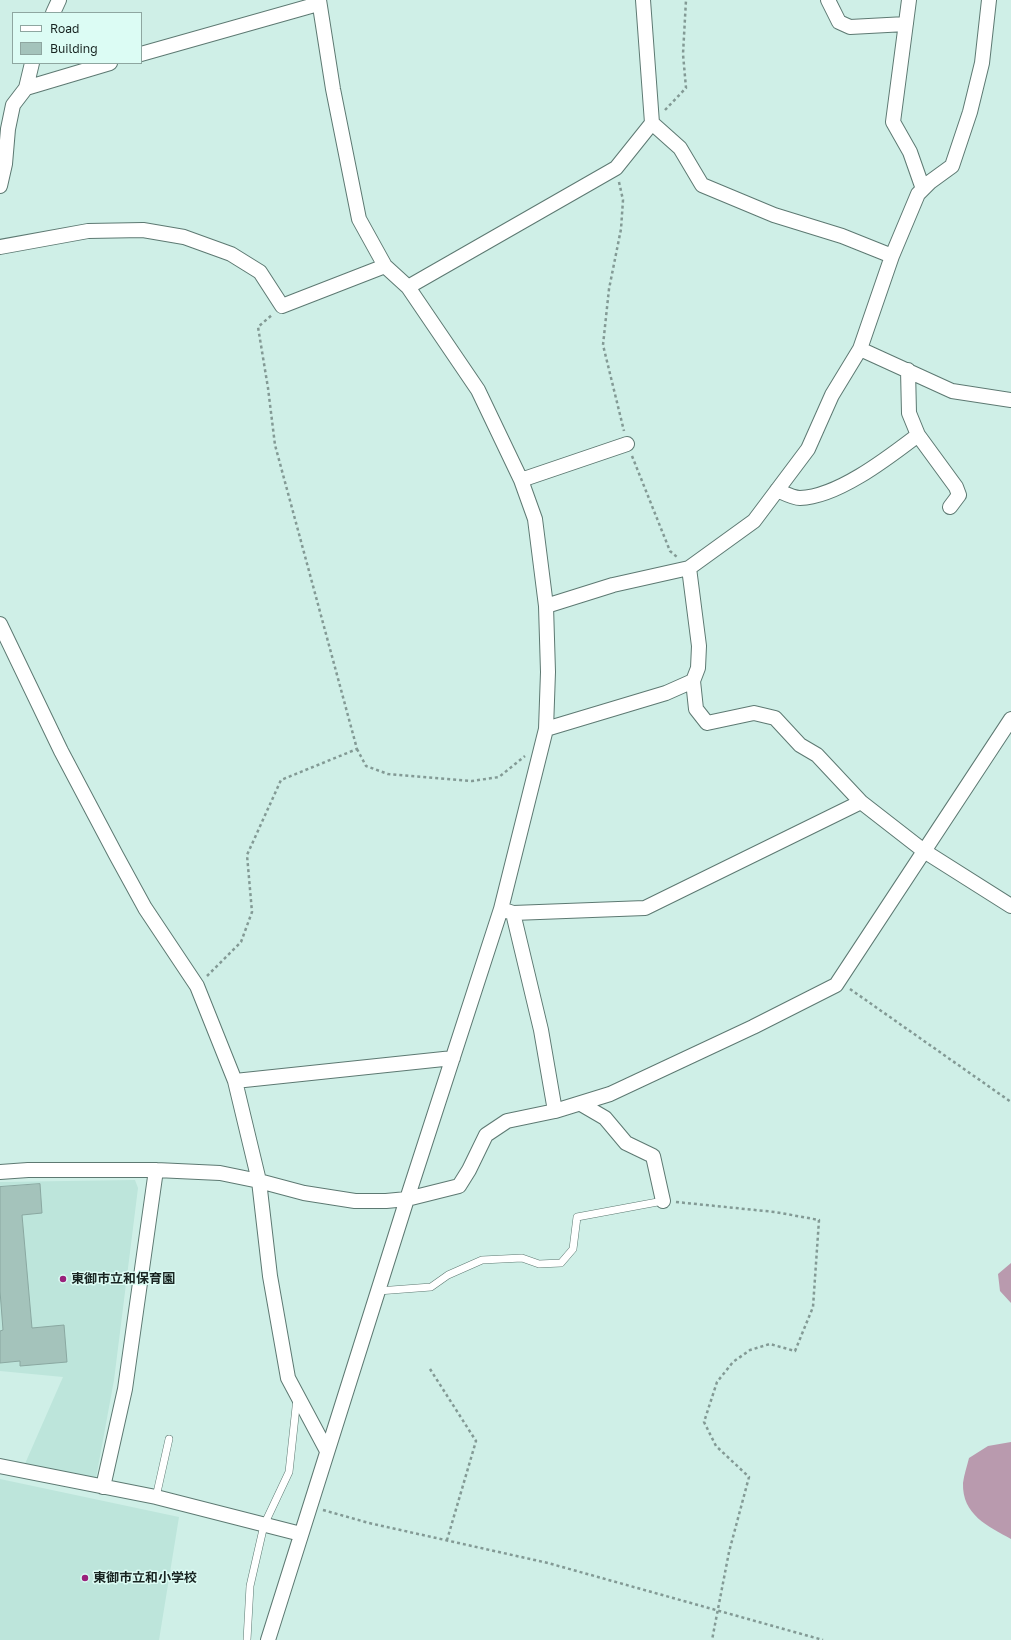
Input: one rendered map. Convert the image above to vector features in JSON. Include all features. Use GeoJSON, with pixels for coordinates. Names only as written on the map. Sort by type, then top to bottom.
{"type":"FeatureCollection","features":[{"type":"Feature","properties":{"kind":"street"},"geometry":{"type":"LineString","coordinates":[[53,12],[59,0]]}},
{"type":"Feature","properties":{"kind":"street"},"geometry":{"type":"LineString","coordinates":[[408,287],[616,168],[652,123],[643,0]]}},
{"type":"Feature","properties":{"kind":"street"},"geometry":{"type":"LineString","coordinates":[[828,0],[839,22],[850,27],[906,24]]}},
{"type":"Feature","properties":{"kind":"street"},"geometry":{"type":"LineString","coordinates":[[908,0],[894,122],[910,152],[923,189]]}},
{"type":"Feature","properties":{"kind":"street"},"geometry":{"type":"LineString","coordinates":[[546,606],[613,585],[689,568],[754,521],[808,449],[832,395],[860,349],[892,256],[918,194],[930,182],[952,166],[970,112],[982,62],[989,0]]}},
{"type":"Feature","properties":{"kind":"street"},"geometry":{"type":"LineString","coordinates":[[142,54],[318,2],[359,219],[385,266],[408,287],[478,390],[521,480],[535,519],[546,606],[548,672],[546,729],[507,911],[453,1058],[309,1506],[268,1640]]}},
{"type":"Feature","properties":{"kind":"street"},"geometry":{"type":"LineString","coordinates":[[0,186],[5,164],[4,128],[13,105],[26,88],[32,64]]}},
{"type":"Feature","properties":{"kind":"street"},"geometry":{"type":"LineString","coordinates":[[26,88],[107,64]]}},
{"type":"Feature","properties":{"kind":"street"},"geometry":{"type":"LineString","coordinates":[[652,123],[680,148],[702,185],[774,215],[842,236],[892,256]]}},
{"type":"Feature","properties":{"kind":"street"},"geometry":{"type":"LineString","coordinates":[[0,247],[88,231],[143,230],[184,237],[231,254],[260,272],[282,306],[385,266]]}},
{"type":"Feature","properties":{"kind":"street"},"geometry":{"type":"LineString","coordinates":[[860,349],[952,391],[1011,400]]}},
{"type":"Feature","properties":{"kind":"street"},"geometry":{"type":"LineString","coordinates":[[908,370],[909,413],[918,435],[956,487],[959,495],[950,507]]}},
{"type":"Feature","properties":{"kind":"street"},"geometry":{"type":"LineString","coordinates":[[777,490],[798,498],[816,496],[880,464],[918,435]]}},
{"type":"Feature","properties":{"kind":"street"},"geometry":{"type":"LineString","coordinates":[[521,480],[627,444]]}},
{"type":"Feature","properties":{"kind":"street"},"geometry":{"type":"LineString","coordinates":[[689,568],[699,646],[698,668],[693,681],[696,709],[707,723],[754,713],[775,718],[800,745],[818,755],[861,802],[924,851],[1011,906]]}},
{"type":"Feature","properties":{"kind":"street"},"geometry":{"type":"LineString","coordinates":[[0,624],[61,751],[119,861],[145,908],[197,986],[234,1081],[260,1181],[270,1276],[288,1378],[327,1451]]}},
{"type":"Feature","properties":{"kind":"street"},"geometry":{"type":"LineString","coordinates":[[546,729],[666,693],[693,681]]}},
{"type":"Feature","properties":{"kind":"street"},"geometry":{"type":"LineString","coordinates":[[0,1172],[28,1170],[156,1170],[220,1173],[260,1181],[304,1193],[355,1201],[407,1199],[459,1186],[469,1170],[486,1135],[507,1121],[555,1111],[610,1094],[752,1027],[836,985],[1011,719]]}},
{"type":"Feature","properties":{"kind":"street"},"geometry":{"type":"LineString","coordinates":[[507,911],[645,908],[861,802]]}},
{"type":"Feature","properties":{"kind":"street"},"geometry":{"type":"LineString","coordinates":[[507,911],[541,1030],[555,1111]]}},
{"type":"Feature","properties":{"kind":"street"},"geometry":{"type":"LineString","coordinates":[[234,1081],[453,1058]]}},
{"type":"Feature","properties":{"kind":"street"},"geometry":{"type":"LineString","coordinates":[[581,1104],[605,1118],[626,1143],[653,1156],[663,1201]]}},
{"type":"Feature","properties":{"kind":"street"},"geometry":{"type":"LineString","coordinates":[[104,1487],[125,1389],[156,1170]]}},
{"type":"Feature","properties":{"kind":"street"},"geometry":{"type":"LineString","coordinates":[[0,1466],[156,1497],[301,1534]]}},
{"type":"Feature","properties":{"kind":"lane"},"geometry":{"type":"LineString","coordinates":[[378,1291],[431,1288],[448,1275],[482,1260],[522,1258],[539,1264],[561,1263],[573,1249],[577,1217],[663,1201]]}},
{"type":"Feature","properties":{"kind":"lane"},"geometry":{"type":"LineString","coordinates":[[247,1640],[250,1586],[264,1525],[289,1472],[298,1396]]}},
{"type":"Feature","properties":{"kind":"lane"},"geometry":{"type":"LineString","coordinates":[[156,1497],[169,1439]]}},
{"type":"Feature","properties":{"kind":"path"},"geometry":{"type":"LineString","coordinates":[[652,123],[686,88],[683,54],[686,0]]}},
{"type":"Feature","properties":{"kind":"path"},"geometry":{"type":"LineString","coordinates":[[616,168],[623,200],[621,229],[609,290],[603,345],[627,444],[670,551],[689,568]]}},
{"type":"Feature","properties":{"kind":"path"},"geometry":{"type":"LineString","coordinates":[[282,306],[258,327],[275,444],[357,749],[366,766],[388,774],[472,781],[499,776],[529,752],[542,744]]}},
{"type":"Feature","properties":{"kind":"path"},"geometry":{"type":"LineString","coordinates":[[197,986],[242,942],[252,912],[247,855],[281,780],[357,749]]}},
{"type":"Feature","properties":{"kind":"path"},"geometry":{"type":"LineString","coordinates":[[838,980],[1011,1102]]}},
{"type":"Feature","properties":{"kind":"path"},"geometry":{"type":"LineString","coordinates":[[663,1201],[775,1212],[819,1220],[813,1307],[795,1351],[770,1344],[750,1350],[733,1362],[717,1382],[704,1422],[716,1446],[749,1476],[729,1552],[712,1640]]}},
{"type":"Feature","properties":{"kind":"path"},"geometry":{"type":"LineString","coordinates":[[430,1369],[476,1441],[447,1540]]}},
{"type":"Feature","properties":{"kind":"path"},"geometry":{"type":"LineString","coordinates":[[309,1506],[369,1523],[548,1563],[718,1612],[823,1640]]}},
{"type":"Feature","properties":{"kind":"shaded area","name":"東御市立和保育園"},"geometry":{"type":"Polygon","coordinates":[[[135,1180],[138,1188],[114,1380],[96,1478],[24,1466],[63,1377],[0,1371],[0,1182],[135,1180]]]}},
{"type":"Feature","properties":{"kind":"shaded area"},"geometry":{"type":"Polygon","coordinates":[[[1011,1263],[1011,1303],[1000,1291],[998,1274],[1011,1263]]]}},
{"type":"Feature","properties":{"kind":"shaded area"},"geometry":{"type":"Polygon","coordinates":[[[1011,1442],[1011,1539],[985,1524],[972,1511],[964,1494],[963,1483],[969,1458],[988,1446],[1011,1442]]]}},
{"type":"Feature","properties":{"kind":"shaded area","name":"東御市立和小学校"},"geometry":{"type":"Polygon","coordinates":[[[0,1479],[179,1517],[159,1640],[0,1640],[0,1479]]]}},
{"type":"Feature","properties":{"kind":"building"},"geometry":{"type":"Polygon","coordinates":[[[40,1184],[42,1213],[22,1215],[32,1328],[64,1325],[67,1362],[20,1366],[20,1361],[0,1363],[0,1331],[3,1330],[0,1291],[0,1187],[40,1184]]]}},
{"type":"Feature","properties":{"kind":"place","name":"東御市立和保育園"},"geometry":{"type":"Point","coordinates":[63,1279]}},
{"type":"Feature","properties":{"kind":"place","name":"東御市立和小学校"},"geometry":{"type":"Point","coordinates":[85,1578]}}]}
